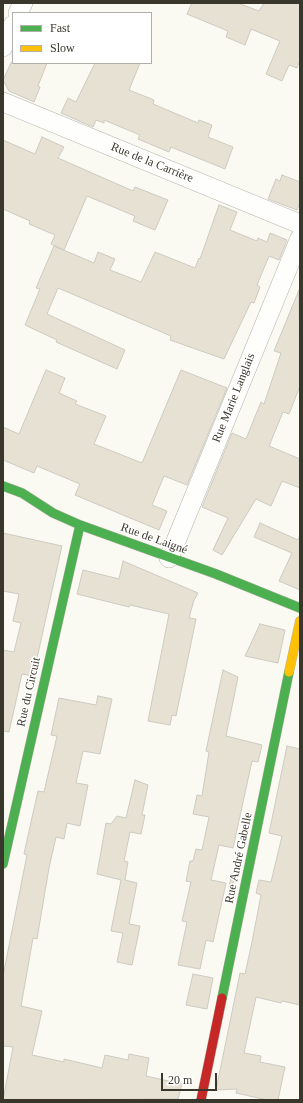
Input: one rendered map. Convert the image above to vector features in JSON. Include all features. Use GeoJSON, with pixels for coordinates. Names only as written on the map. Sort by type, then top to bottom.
{"type":"FeatureCollection","features":[{"type":"Feature","properties":{"kind":"street"},"geometry":{"type":"LineString","coordinates":[[18,12],[23,3]]}},
{"type":"Feature","properties":{"kind":"street"},"geometry":{"type":"LineString","coordinates":[[3,47],[12,26]]}},
{"type":"Feature","properties":{"kind":"street","name":"Rue de la Carrière"},"geometry":{"type":"LineString","coordinates":[[3,102],[300,224]]}},
{"type":"Feature","properties":{"kind":"street","name":"Rue Marie Langlais"},"geometry":{"type":"LineString","coordinates":[[169,558],[300,238]]}},
{"type":"Feature","properties":{"kind":"street","name":"Rue de Laigné"},"geometry":{"type":"LineString","coordinates":[[3,486],[22,493],[53,513],[80,525],[216,574],[300,608]]}},
{"type":"Feature","properties":{"kind":"street","name":"Rue du Circuit"},"geometry":{"type":"LineString","coordinates":[[3,864],[80,525]]}},
{"type":"Feature","properties":{"kind":"street","name":"Rue André Gabelle"},"geometry":{"type":"LineString","coordinates":[[201,1100],[300,621]]}},
{"type":"Feature","properties":{"kind":"building"},"geometry":{"type":"Polygon","coordinates":[[[192,3],[238,3],[259,11],[264,3],[300,3],[300,60],[297,68],[289,65],[282,81],[266,74],[280,41],[251,29],[245,45],[226,37],[228,31],[187,14],[192,3]]]}},
{"type":"Feature","properties":{"kind":"building"},"geometry":{"type":"Polygon","coordinates":[[[11,63],[47,64],[38,86],[40,87],[34,102],[9,91],[3,80],[11,63]]]}},
{"type":"Feature","properties":{"kind":"building"},"geometry":{"type":"Polygon","coordinates":[[[95,64],[140,64],[129,90],[154,100],[153,104],[198,123],[199,120],[212,125],[208,137],[233,147],[225,169],[171,147],[169,152],[138,139],[140,135],[104,120],[104,123],[96,120],[93,127],[61,113],[68,98],[76,102],[95,64]]]}},
{"type":"Feature","properties":{"kind":"building"},"geometry":{"type":"Polygon","coordinates":[[[42,137],[64,147],[58,158],[133,191],[135,187],[168,200],[155,230],[133,221],[135,216],[87,196],[64,250],[51,244],[55,235],[29,224],[30,221],[3,209],[3,140],[35,154],[42,137]]]}},
{"type":"Feature","properties":{"kind":"building"},"geometry":{"type":"Polygon","coordinates":[[[282,175],[300,182],[300,202],[297,210],[268,199],[276,179],[280,181],[282,175]]]}},
{"type":"Feature","properties":{"kind":"building"},"geometry":{"type":"Polygon","coordinates":[[[219,205],[237,212],[230,230],[257,241],[258,238],[267,242],[270,233],[287,240],[279,260],[269,256],[257,285],[260,287],[254,303],[251,302],[224,359],[170,340],[171,336],[58,288],[47,314],[125,350],[117,369],[56,342],[57,340],[25,325],[40,289],[36,288],[54,246],[94,263],[98,252],[115,259],[110,270],[141,282],[155,252],[195,268],[199,258],[200,259],[219,205]]]}},
{"type":"Feature","properties":{"kind":"building"},"geometry":{"type":"Polygon","coordinates":[[[299,290],[300,386],[289,414],[283,412],[269,446],[300,459],[300,488],[282,481],[271,506],[256,499],[222,555],[213,550],[228,518],[202,507],[232,433],[246,439],[261,402],[264,404],[281,353],[274,351],[299,290]]]}},
{"type":"Feature","properties":{"kind":"building"},"geometry":{"type":"Polygon","coordinates":[[[46,370],[65,378],[59,393],[77,401],[75,404],[106,416],[94,444],[142,463],[181,370],[227,388],[187,485],[164,476],[152,505],[167,511],[159,530],[75,495],[80,484],[37,466],[34,473],[3,460],[3,427],[19,434],[46,370]]]}},
{"type":"Feature","properties":{"kind":"building"},"geometry":{"type":"Polygon","coordinates":[[[260,523],[298,540],[300,535],[300,590],[279,581],[292,553],[254,537],[260,523]]]}},
{"type":"Feature","properties":{"kind":"building"},"geometry":{"type":"Polygon","coordinates":[[[3,533],[62,546],[33,676],[22,674],[9,732],[3,731],[3,650],[14,652],[21,623],[13,621],[19,594],[3,591],[3,533]]]}},
{"type":"Feature","properties":{"kind":"building"},"geometry":{"type":"Polygon","coordinates":[[[123,561],[198,593],[194,600],[189,618],[196,619],[176,716],[172,715],[170,725],[148,721],[169,614],[130,605],[129,607],[77,594],[83,570],[119,579],[123,561]]]}},
{"type":"Feature","properties":{"kind":"building"},"geometry":{"type":"Polygon","coordinates":[[[260,624],[285,630],[278,663],[245,656],[260,624]]]}},
{"type":"Feature","properties":{"kind":"building"},"geometry":{"type":"Polygon","coordinates":[[[223,670],[238,677],[226,736],[262,745],[258,762],[252,761],[233,848],[219,845],[211,880],[226,883],[213,942],[206,940],[200,969],[178,965],[187,922],[182,921],[191,882],[186,881],[190,861],[193,861],[196,849],[202,850],[209,817],[193,814],[197,795],[202,796],[209,752],[206,751],[223,670]]]}},
{"type":"Feature","properties":{"kind":"building"},"geometry":{"type":"Polygon","coordinates":[[[98,696],[112,699],[100,754],[83,751],[76,783],[88,785],[80,826],[67,823],[64,839],[56,837],[49,868],[37,939],[33,938],[21,1006],[42,1011],[32,1055],[64,1062],[64,1059],[102,1068],[105,1055],[128,1060],[129,1054],[149,1058],[146,1076],[182,1084],[178,1099],[3,1100],[13,1047],[3,1046],[3,976],[27,855],[24,854],[31,822],[38,791],[44,792],[57,736],[51,735],[59,698],[96,705],[98,696]]]}},
{"type":"Feature","properties":{"kind":"building"},"geometry":{"type":"Polygon","coordinates":[[[287,746],[300,749],[300,1005],[282,1001],[281,1003],[256,997],[244,1053],[261,1056],[260,1062],[285,1067],[278,1100],[267,1100],[236,1093],[237,1089],[216,1090],[240,973],[245,974],[252,942],[261,895],[256,893],[259,880],[271,882],[282,836],[269,833],[287,746]]]}},
{"type":"Feature","properties":{"kind":"building"},"geometry":{"type":"Polygon","coordinates":[[[135,780],[148,785],[142,815],[145,815],[141,834],[130,832],[124,861],[128,862],[125,880],[137,883],[129,924],[140,926],[132,965],[117,962],[123,933],[111,931],[121,880],[97,874],[106,823],[111,824],[117,816],[126,818],[135,780]]]}},
{"type":"Feature","properties":{"kind":"building"},"geometry":{"type":"Polygon","coordinates":[[[232,874],[235,874],[232,888],[229,887],[232,874]]]}},
{"type":"Feature","properties":{"kind":"building"},"geometry":{"type":"Polygon","coordinates":[[[193,974],[213,978],[207,1009],[186,1005],[193,974]]]}},
{"type":"Feature","properties":{"kind":"traffic: fast"},"geometry":{"type":"LineString","coordinates":[[3,486],[22,493],[53,513],[80,525],[216,574],[300,608]]}},
{"type":"Feature","properties":{"kind":"traffic: fast"},"geometry":{"type":"LineString","coordinates":[[3,864],[80,525]]}},
{"type":"Feature","properties":{"kind":"traffic: fast"},"geometry":{"type":"LineString","coordinates":[[222,998],[289,672]]}},
{"type":"Feature","properties":{"kind":"traffic: slow"},"geometry":{"type":"LineString","coordinates":[[289,672],[300,621]]}},
{"type":"Feature","properties":{"kind":"traffic: jam"},"geometry":{"type":"LineString","coordinates":[[201,1100],[222,998]]}}]}
